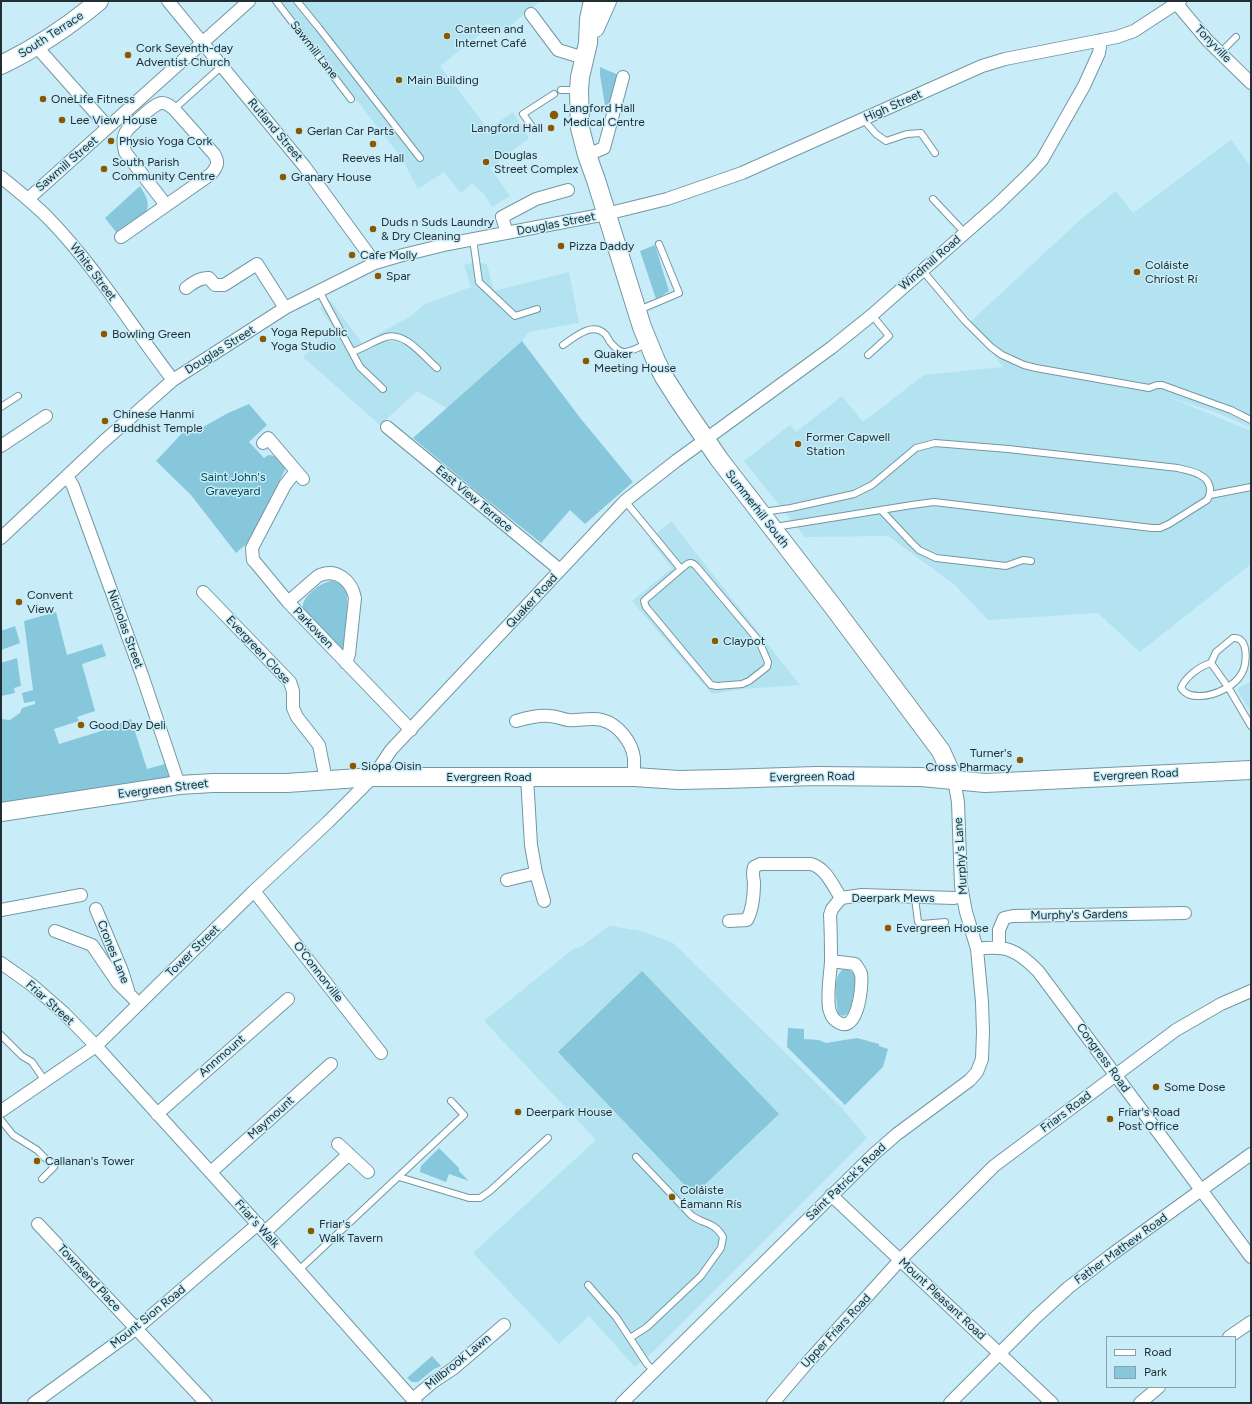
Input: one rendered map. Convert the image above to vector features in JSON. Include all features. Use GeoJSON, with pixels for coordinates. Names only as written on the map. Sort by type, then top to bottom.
{"type":"FeatureCollection","features":[{"type":"Feature","properties":{"kind":"main road","name":"South Terrace"},"geometry":{"type":"LineString","coordinates":[[1,65],[41,52],[64,28],[99,1]]}},
{"type":"Feature","properties":{"kind":"main road"},"geometry":{"type":"LineString","coordinates":[[586,50],[589,19],[593,1]]}},
{"type":"Feature","properties":{"kind":"main road"},"geometry":{"type":"LineString","coordinates":[[586,50],[607,1]]}},
{"type":"Feature","properties":{"kind":"main road","name":"Summerhill South"},"geometry":{"type":"LineString","coordinates":[[586,50],[578,90],[580,128],[587,156],[637,311],[648,343],[664,377],[705,440],[941,751],[954,780]]}},
{"type":"Feature","properties":{"kind":"main road","name":"Evergreen Road"},"geometry":{"type":"LineString","coordinates":[[373,777],[634,777],[687,780],[816,776],[926,777],[985,782],[1251,770]]}},
{"type":"Feature","properties":{"kind":"main road","name":"Evergreen Street"},"geometry":{"type":"LineString","coordinates":[[1,812],[179,785],[213,783],[287,783],[373,777]]}},
{"type":"Feature","properties":{"kind":"street","name":"Rutland Street"},"geometry":{"type":"LineString","coordinates":[[168,1],[305,167],[375,263]]}},
{"type":"Feature","properties":{"kind":"street","name":"Sawmill Street"},"geometry":{"type":"LineString","coordinates":[[28,199],[249,1]]}},
{"type":"Feature","properties":{"kind":"street","name":"High Street"},"geometry":{"type":"LineString","coordinates":[[606,214],[667,198],[742,174],[994,62],[1117,37],[1134,31],[1178,2]]}},
{"type":"Feature","properties":{"kind":"street","name":"Tonyville"},"geometry":{"type":"LineString","coordinates":[[1178,2],[1190,20],[1220,53],[1251,83]]}},
{"type":"Feature","properties":{"kind":"street"},"geometry":{"type":"LineString","coordinates":[[531,14],[558,50],[586,50]]}},
{"type":"Feature","properties":{"kind":"street","name":"Windmill Road"},"geometry":{"type":"LineString","coordinates":[[705,440],[831,348],[872,315],[1004,199],[1030,173],[1042,160],[1084,86],[1099,53],[1101,40]]}},
{"type":"Feature","properties":{"kind":"street"},"geometry":{"type":"LineString","coordinates":[[41,52],[108,127]]}},
{"type":"Feature","properties":{"kind":"street"},"geometry":{"type":"LineString","coordinates":[[587,156],[604,148],[623,77]]}},
{"type":"Feature","properties":{"kind":"street"},"geometry":{"type":"LineString","coordinates":[[121,237],[211,174],[217,167],[218,162],[214,154],[174,109],[163,103],[156,105],[128,129],[125,133],[123,142],[125,152],[166,205]]}},
{"type":"Feature","properties":{"kind":"street","name":"White Street"},"geometry":{"type":"LineString","coordinates":[[1,176],[51,221],[86,262],[173,380]]}},
{"type":"Feature","properties":{"kind":"street","name":"Douglas Street"},"geometry":{"type":"LineString","coordinates":[[507,233],[502,217],[536,199],[568,190]]}},
{"type":"Feature","properties":{"kind":"street","name":"Douglas Street"},"geometry":{"type":"LineString","coordinates":[[1,538],[173,380],[285,308],[375,263],[473,239],[606,214]]}},
{"type":"Feature","properties":{"kind":"street"},"geometry":{"type":"LineString","coordinates":[[186,288],[201,278],[209,278],[215,285],[224,285],[257,264],[285,308]]}},
{"type":"Feature","properties":{"kind":"street"},"geometry":{"type":"LineString","coordinates":[[1,446],[46,416]]}},
{"type":"Feature","properties":{"kind":"street","name":"East View Terrace"},"geometry":{"type":"LineString","coordinates":[[387,427],[560,570]]}},
{"type":"Feature","properties":{"kind":"street"},"geometry":{"type":"LineString","coordinates":[[263,443],[268,438],[300,475],[285,485],[252,548],[255,562],[288,602]]}},
{"type":"Feature","properties":{"kind":"street","name":"Quaker Road"},"geometry":{"type":"LineString","coordinates":[[373,777],[391,750],[625,501],[676,460],[705,440]]}},
{"type":"Feature","properties":{"kind":"street","name":"Nicholas Street"},"geometry":{"type":"LineString","coordinates":[[67,476],[73,486],[142,675],[179,785]]}},
{"type":"Feature","properties":{"kind":"street","name":"Parkowen"},"geometry":{"type":"LineString","coordinates":[[346,663],[349,654],[355,598],[354,592],[348,582],[340,576],[336,574],[323,574],[288,602],[346,663],[411,730]]}},
{"type":"Feature","properties":{"kind":"street","name":"Evergreen Close"},"geometry":{"type":"LineString","coordinates":[[203,592],[290,682],[293,691],[293,708],[297,717],[319,745],[326,780]]}},
{"type":"Feature","properties":{"kind":"street"},"geometry":{"type":"LineString","coordinates":[[516,721],[542,715],[568,720],[603,720],[610,723],[623,734],[632,749],[634,758],[634,777]]}},
{"type":"Feature","properties":{"kind":"street","name":"Tower Street"},"geometry":{"type":"LineString","coordinates":[[1,1110],[96,1046],[373,777]]}},
{"type":"Feature","properties":{"kind":"street"},"geometry":{"type":"LineString","coordinates":[[527,777],[531,845],[536,873],[544,902]]}},
{"type":"Feature","properties":{"kind":"street","name":"Murphy's Lane"},"geometry":{"type":"LineString","coordinates":[[954,780],[958,802],[961,886],[972,931]]}},
{"type":"Feature","properties":{"kind":"street"},"geometry":{"type":"LineString","coordinates":[[729,921],[747,920],[750,913],[754,881],[752,872],[754,867],[760,864],[811,864],[818,866],[841,898]]}},
{"type":"Feature","properties":{"kind":"street"},"geometry":{"type":"LineString","coordinates":[[507,880],[536,873]]}},
{"type":"Feature","properties":{"kind":"street","name":"O'Connorville"},"geometry":{"type":"LineString","coordinates":[[254,891],[381,1053]]}},
{"type":"Feature","properties":{"kind":"street"},"geometry":{"type":"LineString","coordinates":[[1,910],[81,895]]}},
{"type":"Feature","properties":{"kind":"street","name":"Deerpark Mews"},"geometry":{"type":"LineString","coordinates":[[831,961],[855,964],[861,973],[860,996],[856,1014],[850,1022],[845,1023],[834,1019],[829,1010],[831,961],[830,915],[832,908],[841,898],[862,895],[915,898],[954,898],[963,896]]}},
{"type":"Feature","properties":{"kind":"street","name":"Crones Lane"},"geometry":{"type":"LineString","coordinates":[[96,909],[122,971],[130,995]]}},
{"type":"Feature","properties":{"kind":"street","name":"Murphy's Gardens"},"geometry":{"type":"LineString","coordinates":[[999,948],[1001,923],[1004,918],[1013,916],[1185,913]]}},
{"type":"Feature","properties":{"kind":"street"},"geometry":{"type":"LineString","coordinates":[[55,931],[92,945],[118,983],[139,1004]]}},
{"type":"Feature","properties":{"kind":"street","name":"Saint Patrick's Road"},"geometry":{"type":"LineString","coordinates":[[622,1403],[831,1195],[890,1140],[961,1088],[977,1072],[982,1059],[983,1032],[977,950],[972,931]]}},
{"type":"Feature","properties":{"kind":"street","name":"Congress Road"},"geometry":{"type":"LineString","coordinates":[[977,950],[999,948],[1016,952],[1038,971],[1251,1257]]}},
{"type":"Feature","properties":{"kind":"street","name":"Friar Street"},"geometry":{"type":"LineString","coordinates":[[1,963],[32,985],[64,1013],[96,1046]]}},
{"type":"Feature","properties":{"kind":"street","name":"Friars Road"},"geometry":{"type":"LineString","coordinates":[[900,1260],[994,1166],[1176,1030],[1221,1004],[1251,991]]}},
{"type":"Feature","properties":{"kind":"street","name":"Annmount"},"geometry":{"type":"LineString","coordinates":[[157,1114],[288,999]]}},
{"type":"Feature","properties":{"kind":"street","name":"Friar's Walk"},"geometry":{"type":"LineString","coordinates":[[96,1046],[299,1270],[414,1401]]}},
{"type":"Feature","properties":{"kind":"street","name":"Maymount"},"geometry":{"type":"LineString","coordinates":[[211,1172],[331,1064]]}},
{"type":"Feature","properties":{"kind":"street"},"geometry":{"type":"LineString","coordinates":[[338,1144],[368,1172]]}},
{"type":"Feature","properties":{"kind":"street","name":"Mount Sion Road"},"geometry":{"type":"LineString","coordinates":[[34,1403],[136,1328],[261,1228],[349,1154]]}},
{"type":"Feature","properties":{"kind":"street","name":"Father Mathew Road"},"geometry":{"type":"LineString","coordinates":[[950,1403],[999,1353],[1069,1287],[1251,1154]]}},
{"type":"Feature","properties":{"kind":"street","name":"Mount Pleasant Road"},"geometry":{"type":"LineString","coordinates":[[831,1195],[1052,1403]]}},
{"type":"Feature","properties":{"kind":"street","name":"Townsend Place"},"geometry":{"type":"LineString","coordinates":[[38,1224],[206,1403]]}},
{"type":"Feature","properties":{"kind":"street","name":"Upper Friars Road"},"geometry":{"type":"LineString","coordinates":[[773,1403],[811,1358],[900,1260]]}},
{"type":"Feature","properties":{"kind":"street"},"geometry":{"type":"LineString","coordinates":[[1230,1336],[1251,1322]]}},
{"type":"Feature","properties":{"kind":"street","name":"Millbrook Lawn"},"geometry":{"type":"LineString","coordinates":[[414,1401],[433,1382],[454,1368],[504,1325]]}},
{"type":"Feature","properties":{"kind":"street"},"geometry":{"type":"LineString","coordinates":[[1140,1403],[1158,1388]]}},
{"type":"Feature","properties":{"kind":"lane","name":"Sawmill Lane"},"geometry":{"type":"LineString","coordinates":[[276,1],[351,99]]}},
{"type":"Feature","properties":{"kind":"lane"},"geometry":{"type":"LineString","coordinates":[[297,1],[420,158]]}},
{"type":"Feature","properties":{"kind":"lane"},"geometry":{"type":"LineString","coordinates":[[1220,53],[1236,37]]}},
{"type":"Feature","properties":{"kind":"lane"},"geometry":{"type":"LineString","coordinates":[[174,109],[222,66]]}},
{"type":"Feature","properties":{"kind":"lane"},"geometry":{"type":"LineString","coordinates":[[561,90],[578,90]]}},
{"type":"Feature","properties":{"kind":"lane"},"geometry":{"type":"LineString","coordinates":[[533,128],[523,114],[554,94]]}},
{"type":"Feature","properties":{"kind":"lane"},"geometry":{"type":"LineString","coordinates":[[864,119],[876,134],[886,141],[907,134],[921,133],[935,153]]}},
{"type":"Feature","properties":{"kind":"lane"},"geometry":{"type":"LineString","coordinates":[[933,199],[965,233]]}},
{"type":"Feature","properties":{"kind":"lane"},"geometry":{"type":"LineString","coordinates":[[473,239],[480,282],[515,316],[537,309]]}},
{"type":"Feature","properties":{"kind":"lane"},"geometry":{"type":"LineString","coordinates":[[637,311],[679,293],[659,244]]}},
{"type":"Feature","properties":{"kind":"lane"},"geometry":{"type":"LineString","coordinates":[[922,270],[965,321],[991,347],[1013,360],[1036,368],[1149,388],[1162,384],[1231,410],[1251,420]]}},
{"type":"Feature","properties":{"kind":"lane"},"geometry":{"type":"LineString","coordinates":[[319,291],[365,373],[383,389]]}},
{"type":"Feature","properties":{"kind":"lane"},"geometry":{"type":"LineString","coordinates":[[868,355],[890,336],[872,315]]}},
{"type":"Feature","properties":{"kind":"lane"},"geometry":{"type":"LineString","coordinates":[[563,345],[582,332],[590,329],[605,334],[616,348],[623,352],[648,343]]}},
{"type":"Feature","properties":{"kind":"lane"},"geometry":{"type":"LineString","coordinates":[[352,352],[386,337],[393,336],[408,342],[437,368]]}},
{"type":"Feature","properties":{"kind":"lane"},"geometry":{"type":"LineString","coordinates":[[1,407],[18,396]]}},
{"type":"Feature","properties":{"kind":"lane"},"geometry":{"type":"LineString","coordinates":[[759,512],[791,508],[854,494],[872,485],[916,448],[935,443],[1008,449],[1178,468],[1200,475],[1208,482],[1211,489],[1207,500],[1160,528],[1131,526],[934,502],[771,528]]}},
{"type":"Feature","properties":{"kind":"lane"},"geometry":{"type":"LineString","coordinates":[[1210,495],[1251,487]]}},
{"type":"Feature","properties":{"kind":"lane"},"geometry":{"type":"LineString","coordinates":[[625,501],[681,568]]}},
{"type":"Feature","properties":{"kind":"lane"},"geometry":{"type":"LineString","coordinates":[[881,510],[911,542],[936,558],[1006,566],[1023,560],[1031,561]]}},
{"type":"Feature","properties":{"kind":"lane"},"geometry":{"type":"LineString","coordinates":[[688,562],[692,562],[762,647],[768,662],[767,667],[749,681],[742,684],[711,685],[646,607],[644,601],[681,568],[688,562]]}},
{"type":"Feature","properties":{"kind":"lane"},"geometry":{"type":"LineString","coordinates":[[1233,638],[1241,640],[1245,650],[1245,665],[1241,674],[1228,687],[1206,696],[1190,695],[1181,688],[1183,682],[1202,665],[1211,663],[1216,652],[1233,638]]}},
{"type":"Feature","properties":{"kind":"lane"},"geometry":{"type":"LineString","coordinates":[[1211,663],[1228,687],[1251,726]]}},
{"type":"Feature","properties":{"kind":"lane"},"geometry":{"type":"LineString","coordinates":[[915,898],[918,922],[922,924],[944,922]]}},
{"type":"Feature","properties":{"kind":"lane"},"geometry":{"type":"LineString","coordinates":[[1,1035],[22,1056],[32,1062],[45,1081]]}},
{"type":"Feature","properties":{"kind":"lane"},"geometry":{"type":"LineString","coordinates":[[299,1270],[464,1115],[452,1101]]}},
{"type":"Feature","properties":{"kind":"lane"},"geometry":{"type":"LineString","coordinates":[[1,1120],[13,1134],[37,1150],[54,1167],[42,1180]]}},
{"type":"Feature","properties":{"kind":"lane"},"geometry":{"type":"LineString","coordinates":[[399,1177],[469,1198],[480,1198],[500,1182],[548,1138]]}},
{"type":"Feature","properties":{"kind":"lane"},"geometry":{"type":"LineString","coordinates":[[630,1338],[647,1327],[701,1276],[721,1248],[723,1237],[719,1229],[710,1223],[697,1220],[690,1215],[636,1157]]}},
{"type":"Feature","properties":{"kind":"lane"},"geometry":{"type":"LineString","coordinates":[[588,1285],[616,1317],[647,1364],[654,1371]]}},
{"type":"Feature","properties":{"kind":"shaded area"},"geometry":{"type":"Polygon","coordinates":[[[281,1],[540,1],[499,35],[488,23],[481,29],[483,32],[440,66],[488,129],[513,112],[529,138],[490,168],[510,196],[492,207],[484,194],[472,184],[461,193],[444,172],[418,189],[402,159],[281,1]]]}},
{"type":"Feature","properties":{"kind":"shaded area"},"geometry":{"type":"Polygon","coordinates":[[[1231,140],[1251,167],[1251,428],[1215,412],[1169,397],[1251,431],[1251,564],[1140,652],[1098,613],[988,620],[955,585],[888,536],[805,537],[744,461],[790,425],[796,432],[842,396],[863,422],[924,375],[1003,367],[969,323],[1079,221],[1116,191],[1133,213],[1231,140]]]}},
{"type":"Feature","properties":{"kind":"shaded area"},"geometry":{"type":"Polygon","coordinates":[[[477,262],[487,264],[494,291],[569,272],[579,323],[529,332],[522,341],[447,408],[417,391],[380,425],[303,357],[334,329],[320,308],[331,301],[362,343],[411,316],[425,304],[471,287],[464,265],[477,262]]]}},
{"type":"Feature","properties":{"kind":"shaded area"},"geometry":{"type":"Polygon","coordinates":[[[671,521],[800,685],[744,689],[712,694],[632,601],[672,568],[649,540],[671,521]]]}},
{"type":"Feature","properties":{"kind":"shaded area"},"geometry":{"type":"Polygon","coordinates":[[[1251,681],[1251,713],[1237,689],[1251,681]]]}},
{"type":"Feature","properties":{"kind":"shaded area","name":"Coláiste Éamann Rís"},"geometry":{"type":"Polygon","coordinates":[[[609,926],[642,931],[673,943],[841,1107],[867,1138],[654,1351],[635,1367],[589,1316],[559,1344],[473,1253],[596,1140],[484,1021],[572,950],[582,946],[609,926]]]}},
{"type":"Feature","properties":{"kind":"green space"},"geometry":{"type":"Polygon","coordinates":[[[600,67],[623,77],[609,130],[600,75],[600,67]]]}},
{"type":"Feature","properties":{"kind":"green space"},"geometry":{"type":"Polygon","coordinates":[[[140,186],[148,202],[146,212],[116,232],[105,218],[140,186]]]}},
{"type":"Feature","properties":{"kind":"green space"},"geometry":{"type":"Polygon","coordinates":[[[655,245],[669,291],[656,299],[640,251],[655,245]]]}},
{"type":"Feature","properties":{"kind":"green space"},"geometry":{"type":"Polygon","coordinates":[[[522,341],[581,419],[633,482],[585,524],[570,510],[541,543],[413,438],[522,341]]]}},
{"type":"Feature","properties":{"kind":"green space","name":"Saint John's Graveyard"},"geometry":{"type":"Polygon","coordinates":[[[249,404],[267,425],[249,442],[264,458],[268,455],[276,456],[285,467],[285,470],[250,541],[236,553],[191,495],[156,461],[185,430],[198,430],[228,413],[249,404]]]}},
{"type":"Feature","properties":{"kind":"green space"},"geometry":{"type":"Polygon","coordinates":[[[332,581],[343,584],[347,595],[343,650],[306,613],[303,608],[309,594],[319,586],[332,581]]]}},
{"type":"Feature","properties":{"kind":"green space"},"geometry":{"type":"Polygon","coordinates":[[[56,612],[67,655],[102,644],[106,656],[82,664],[95,711],[77,717],[79,721],[54,729],[59,744],[98,732],[131,719],[147,769],[165,764],[169,777],[1,804],[1,719],[10,720],[20,713],[22,708],[35,704],[35,701],[24,703],[22,693],[33,690],[24,621],[56,612]]]}},
{"type":"Feature","properties":{"kind":"green space"},"geometry":{"type":"Polygon","coordinates":[[[15,626],[20,643],[1,650],[1,631],[15,626]]]}},
{"type":"Feature","properties":{"kind":"green space"},"geometry":{"type":"Polygon","coordinates":[[[17,658],[21,686],[14,688],[15,693],[1,696],[1,663],[17,658]]]}},
{"type":"Feature","properties":{"kind":"green space"},"geometry":{"type":"Polygon","coordinates":[[[846,969],[854,974],[856,984],[851,1007],[845,1015],[842,1016],[838,1014],[836,984],[839,974],[842,970],[846,969]]]}},
{"type":"Feature","properties":{"kind":"green space"},"geometry":{"type":"Polygon","coordinates":[[[642,971],[779,1114],[694,1195],[558,1052],[642,971]]]}},
{"type":"Feature","properties":{"kind":"green space"},"geometry":{"type":"Polygon","coordinates":[[[788,1028],[804,1029],[804,1039],[819,1040],[826,1043],[857,1038],[879,1044],[879,1046],[888,1049],[883,1067],[845,1105],[787,1047],[788,1028]]]}},
{"type":"Feature","properties":{"kind":"green space"},"geometry":{"type":"Polygon","coordinates":[[[439,1148],[459,1168],[459,1171],[469,1181],[449,1174],[446,1182],[420,1172],[421,1166],[439,1148]]]}},
{"type":"Feature","properties":{"kind":"green space"},"geometry":{"type":"Polygon","coordinates":[[[432,1356],[441,1366],[434,1369],[418,1382],[412,1382],[407,1378],[432,1356]]]}},
{"type":"Feature","properties":{"kind":"place","name":"Canteen and Internet Café"},"geometry":{"type":"Point","coordinates":[447,36]}},
{"type":"Feature","properties":{"kind":"place","name":"Cork Seventh-day Adventist Church"},"geometry":{"type":"Point","coordinates":[128,55]}},
{"type":"Feature","properties":{"kind":"place","name":"Main Building"},"geometry":{"type":"Point","coordinates":[399,80]}},
{"type":"Feature","properties":{"kind":"place","name":"OneLife Fitness"},"geometry":{"type":"Point","coordinates":[43,99]}},
{"type":"Feature","properties":{"kind":"place","name":"Langford Hall Medical Centre"},"geometry":{"type":"Point","coordinates":[554,115]}},
{"type":"Feature","properties":{"kind":"place","name":"Lee View House"},"geometry":{"type":"Point","coordinates":[62,120]}},
{"type":"Feature","properties":{"kind":"place","name":"Langford Hall"},"geometry":{"type":"Point","coordinates":[551,128]}},
{"type":"Feature","properties":{"kind":"place","name":"Gerlan Car Parts"},"geometry":{"type":"Point","coordinates":[299,131]}},
{"type":"Feature","properties":{"kind":"place","name":"Physio Yoga Cork"},"geometry":{"type":"Point","coordinates":[111,141]}},
{"type":"Feature","properties":{"kind":"place","name":"Reeves Hall"},"geometry":{"type":"Point","coordinates":[373,144]}},
{"type":"Feature","properties":{"kind":"place","name":"Douglas Street Complex"},"geometry":{"type":"Point","coordinates":[486,162]}},
{"type":"Feature","properties":{"kind":"place","name":"South Parish Community Centre"},"geometry":{"type":"Point","coordinates":[104,169]}},
{"type":"Feature","properties":{"kind":"place","name":"Granary House"},"geometry":{"type":"Point","coordinates":[283,177]}},
{"type":"Feature","properties":{"kind":"place","name":"Duds n Suds Laundry & Dry Cleaning"},"geometry":{"type":"Point","coordinates":[373,229]}},
{"type":"Feature","properties":{"kind":"place","name":"Pizza Daddy"},"geometry":{"type":"Point","coordinates":[561,246]}},
{"type":"Feature","properties":{"kind":"place","name":"Cafe Molly"},"geometry":{"type":"Point","coordinates":[352,255]}},
{"type":"Feature","properties":{"kind":"place","name":"Coláiste Chríost Rí"},"geometry":{"type":"Point","coordinates":[1137,272]}},
{"type":"Feature","properties":{"kind":"place","name":"Spar"},"geometry":{"type":"Point","coordinates":[378,276]}},
{"type":"Feature","properties":{"kind":"place","name":"Bowling Green"},"geometry":{"type":"Point","coordinates":[104,334]}},
{"type":"Feature","properties":{"kind":"place","name":"Yoga Republic Yoga Studio"},"geometry":{"type":"Point","coordinates":[263,339]}},
{"type":"Feature","properties":{"kind":"place","name":"Quaker Meeting House"},"geometry":{"type":"Point","coordinates":[586,361]}},
{"type":"Feature","properties":{"kind":"place","name":"Chinese Hanmi Buddhist Temple"},"geometry":{"type":"Point","coordinates":[105,421]}},
{"type":"Feature","properties":{"kind":"place","name":"Former Capwell Station"},"geometry":{"type":"Point","coordinates":[798,444]}},
{"type":"Feature","properties":{"kind":"place","name":"Convent View"},"geometry":{"type":"Point","coordinates":[19,602]}},
{"type":"Feature","properties":{"kind":"place","name":"Claypot"},"geometry":{"type":"Point","coordinates":[715,641]}},
{"type":"Feature","properties":{"kind":"place","name":"Good Day Deli"},"geometry":{"type":"Point","coordinates":[81,725]}},
{"type":"Feature","properties":{"kind":"place","name":"Turner's Cross Pharmacy"},"geometry":{"type":"Point","coordinates":[1020,760]}},
{"type":"Feature","properties":{"kind":"place","name":"Siopa Oisin"},"geometry":{"type":"Point","coordinates":[353,766]}},
{"type":"Feature","properties":{"kind":"place","name":"Evergreen House"},"geometry":{"type":"Point","coordinates":[888,928]}},
{"type":"Feature","properties":{"kind":"place","name":"Some Dose"},"geometry":{"type":"Point","coordinates":[1156,1087]}},
{"type":"Feature","properties":{"kind":"place","name":"Deerpark House"},"geometry":{"type":"Point","coordinates":[518,1112]}},
{"type":"Feature","properties":{"kind":"place","name":"Friar's Road Post Office"},"geometry":{"type":"Point","coordinates":[1110,1119]}},
{"type":"Feature","properties":{"kind":"place","name":"Callanan's Tower"},"geometry":{"type":"Point","coordinates":[37,1161]}},
{"type":"Feature","properties":{"kind":"place","name":"Coláiste Éamann Rís"},"geometry":{"type":"Point","coordinates":[672,1197]}},
{"type":"Feature","properties":{"kind":"place","name":"Friar's Walk Tavern"},"geometry":{"type":"Point","coordinates":[311,1231]}}]}
